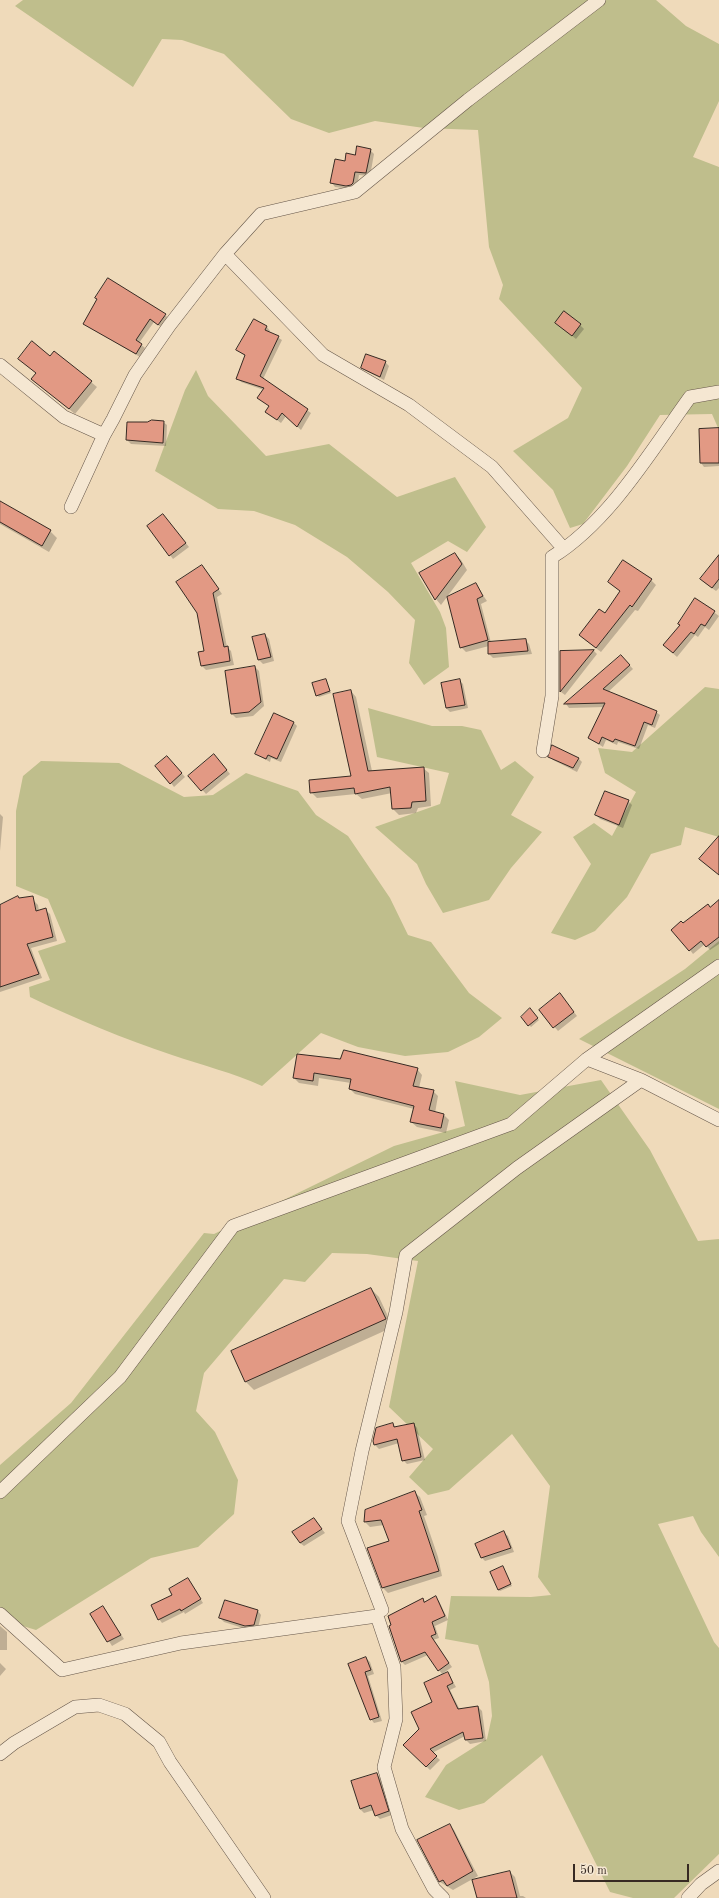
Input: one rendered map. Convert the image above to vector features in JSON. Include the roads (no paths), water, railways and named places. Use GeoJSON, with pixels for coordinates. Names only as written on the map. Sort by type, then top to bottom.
{"type":"FeatureCollection","features":[{"type":"Feature","properties":{"kind":"street"},"geometry":{"type":"LineString","coordinates":[[71,507],[104,435],[113,420],[135,374],[169,326],[225,254],[261,214],[355,192],[468,100],[599,0]]}},
{"type":"Feature","properties":{"kind":"street"},"geometry":{"type":"LineString","coordinates":[[225,254],[323,355],[410,405],[492,467],[564,549]]}},
{"type":"Feature","properties":{"kind":"street"},"geometry":{"type":"LineString","coordinates":[[0,365],[64,417],[104,435]]}},
{"type":"Feature","properties":{"kind":"street"},"geometry":{"type":"LineString","coordinates":[[543,751],[552,696],[552,557],[564,549],[596,522],[641,465],[690,397],[719,392]]}},
{"type":"Feature","properties":{"kind":"street"},"geometry":{"type":"LineString","coordinates":[[0,1492],[120,1377],[233,1226],[511,1124],[587,1059],[719,966]]}},
{"type":"Feature","properties":{"kind":"street"},"geometry":{"type":"LineString","coordinates":[[587,1059],[641,1080],[719,1120]]}},
{"type":"Feature","properties":{"kind":"street"},"geometry":{"type":"LineString","coordinates":[[382,1610],[348,1521],[362,1451],[396,1312],[406,1255],[517,1168],[641,1080]]}},
{"type":"Feature","properties":{"kind":"street"},"geometry":{"type":"LineString","coordinates":[[0,1614],[62,1670],[181,1643],[377,1616],[394,1667],[396,1719],[384,1767],[402,1829],[434,1889],[443,1898]]}},
{"type":"Feature","properties":{"kind":"street"},"geometry":{"type":"LineString","coordinates":[[0,1754],[14,1742],[75,1707],[99,1705],[125,1714],[159,1742],[170,1762],[264,1898]]}},
{"type":"Feature","properties":{"kind":"street"},"geometry":{"type":"LineString","coordinates":[[688,1898],[701,1884],[719,1871]]}}]}
